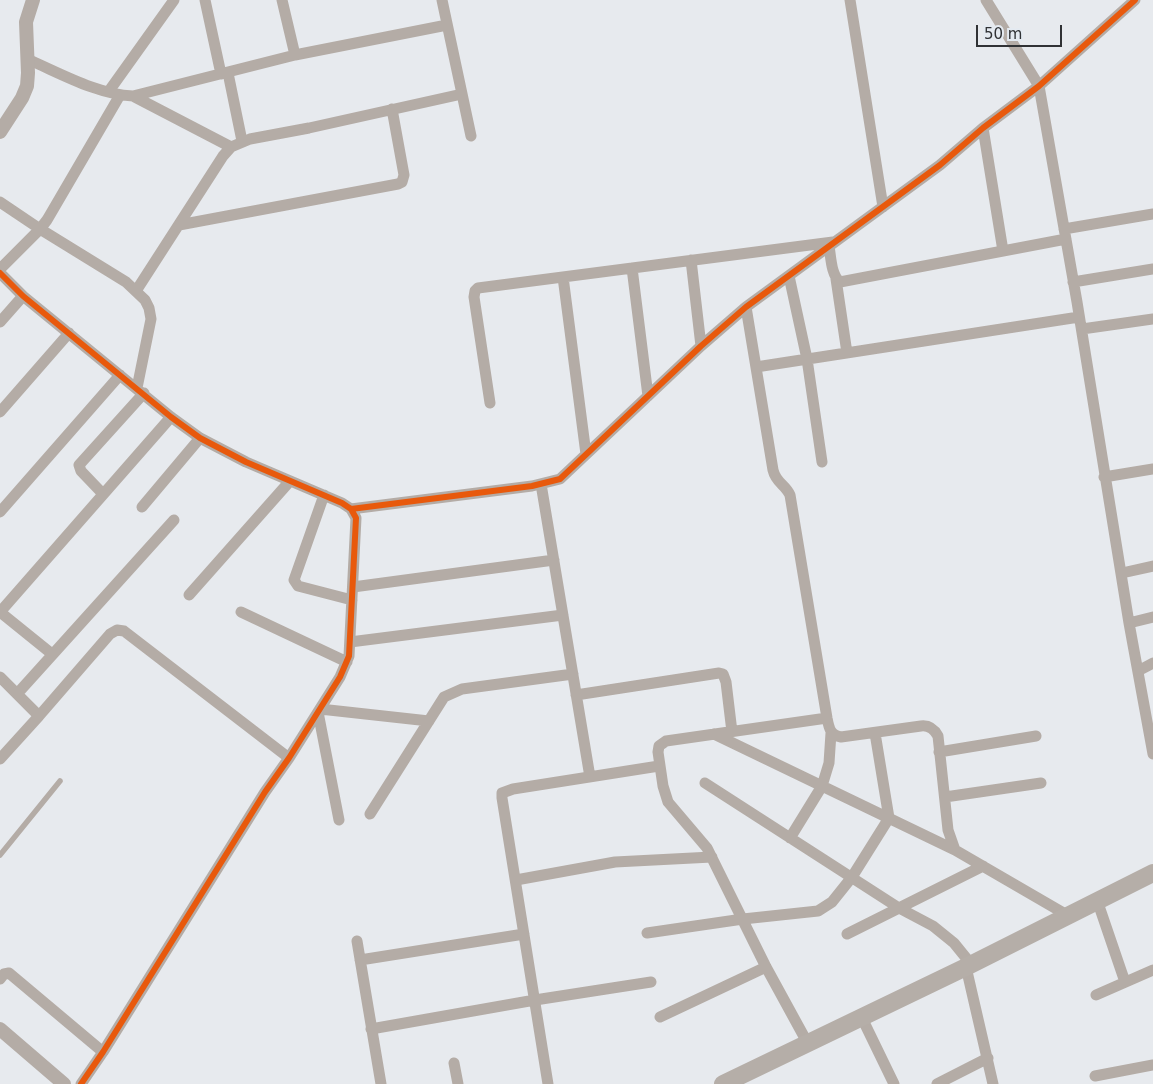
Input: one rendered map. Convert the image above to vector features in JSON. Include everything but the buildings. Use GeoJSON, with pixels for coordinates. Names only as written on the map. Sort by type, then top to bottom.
{"type":"FeatureCollection","features":[{"type":"Feature","properties":{"kind":"main road"},"geometry":{"type":"LineString","coordinates":[[722,1084],[969,966],[1153,873]]}},
{"type":"Feature","properties":{"kind":"street"},"geometry":{"type":"LineString","coordinates":[[0,132],[22,98],[27,86],[26,22],[34,0]]}},
{"type":"Feature","properties":{"kind":"street"},"geometry":{"type":"LineString","coordinates":[[80,1084],[103,1052],[265,792],[289,758],[340,677],[347,662],[350,642],[356,518],[351,509],[324,495],[246,462],[200,438],[171,417],[23,296],[0,273],[40,229],[55,206],[114,93],[174,0]]}},
{"type":"Feature","properties":{"kind":"street"},"geometry":{"type":"LineString","coordinates":[[205,0],[242,141]]}},
{"type":"Feature","properties":{"kind":"street"},"geometry":{"type":"LineString","coordinates":[[282,0],[295,56]]}},
{"type":"Feature","properties":{"kind":"street"},"geometry":{"type":"LineString","coordinates":[[442,0],[472,136]]}},
{"type":"Feature","properties":{"kind":"street"},"geometry":{"type":"LineString","coordinates":[[850,0],[883,207]]}},
{"type":"Feature","properties":{"kind":"street"},"geometry":{"type":"LineString","coordinates":[[986,0],[1039,86],[1080,317],[1129,623],[1153,754]]}},
{"type":"Feature","properties":{"kind":"street"},"geometry":{"type":"LineString","coordinates":[[351,509],[541,484],[560,479],[701,346],[746,307],[940,165],[983,128],[1039,86],[1135,0]]}},
{"type":"Feature","properties":{"kind":"street"},"geometry":{"type":"LineString","coordinates":[[133,96],[295,56],[447,25]]}},
{"type":"Feature","properties":{"kind":"street"},"geometry":{"type":"LineString","coordinates":[[27,58],[79,82],[114,93],[133,96],[231,147]]}},
{"type":"Feature","properties":{"kind":"street"},"geometry":{"type":"LineString","coordinates":[[136,291],[223,156],[231,147],[242,141],[462,94]]}},
{"type":"Feature","properties":{"kind":"street"},"geometry":{"type":"LineString","coordinates":[[179,225],[402,182],[404,175],[392,110]]}},
{"type":"Feature","properties":{"kind":"street"},"geometry":{"type":"LineString","coordinates":[[983,128],[1003,251]]}},
{"type":"Feature","properties":{"kind":"street"},"geometry":{"type":"LineString","coordinates":[[0,202],[126,282],[146,300],[149,308],[151,318],[140,390],[79,464],[81,471],[103,494]]}},
{"type":"Feature","properties":{"kind":"street"},"geometry":{"type":"LineString","coordinates":[[836,278],[840,282],[1003,251],[1065,234],[1153,214]]}},
{"type":"Feature","properties":{"kind":"street"},"geometry":{"type":"LineString","coordinates":[[490,403],[474,297],[475,291],[482,287],[832,244]]}},
{"type":"Feature","properties":{"kind":"street"},"geometry":{"type":"LineString","coordinates":[[832,244],[847,353]]}},
{"type":"Feature","properties":{"kind":"street"},"geometry":{"type":"LineString","coordinates":[[691,260],[701,346]]}},
{"type":"Feature","properties":{"kind":"street"},"geometry":{"type":"LineString","coordinates":[[632,268],[648,396]]}},
{"type":"Feature","properties":{"kind":"street"},"geometry":{"type":"LineString","coordinates":[[1073,282],[1153,269]]}},
{"type":"Feature","properties":{"kind":"street"},"geometry":{"type":"LineString","coordinates":[[563,276],[586,454]]}},
{"type":"Feature","properties":{"kind":"street"},"geometry":{"type":"LineString","coordinates":[[789,276],[807,360],[822,462]]}},
{"type":"Feature","properties":{"kind":"street"},"geometry":{"type":"LineString","coordinates":[[0,322],[23,296]]}},
{"type":"Feature","properties":{"kind":"street"},"geometry":{"type":"LineString","coordinates":[[746,307],[774,475],[778,482],[788,490],[790,495],[831,733],[829,764],[822,786],[790,838]]}},
{"type":"Feature","properties":{"kind":"street"},"geometry":{"type":"LineString","coordinates":[[756,367],[1080,317]]}},
{"type":"Feature","properties":{"kind":"street"},"geometry":{"type":"LineString","coordinates":[[1082,330],[1153,319]]}},
{"type":"Feature","properties":{"kind":"street"},"geometry":{"type":"LineString","coordinates":[[0,412],[69,333]]}},
{"type":"Feature","properties":{"kind":"street"},"geometry":{"type":"LineString","coordinates":[[0,512],[120,375]]}},
{"type":"Feature","properties":{"kind":"street"},"geometry":{"type":"LineString","coordinates":[[52,654],[0,612],[171,417]]}},
{"type":"Feature","properties":{"kind":"street"},"geometry":{"type":"LineString","coordinates":[[142,507],[200,438]]}},
{"type":"Feature","properties":{"kind":"street"},"geometry":{"type":"LineString","coordinates":[[1104,476],[1153,469]]}},
{"type":"Feature","properties":{"kind":"street"},"geometry":{"type":"LineString","coordinates":[[189,595],[290,481]]}},
{"type":"Feature","properties":{"kind":"street"},"geometry":{"type":"LineString","coordinates":[[541,484],[590,777]]}},
{"type":"Feature","properties":{"kind":"street"},"geometry":{"type":"LineString","coordinates":[[324,495],[294,580],[298,586],[352,600]]}},
{"type":"Feature","properties":{"kind":"street"},"geometry":{"type":"LineString","coordinates":[[16,694],[174,520]]}},
{"type":"Feature","properties":{"kind":"street"},"geometry":{"type":"LineString","coordinates":[[353,587],[554,560]]}},
{"type":"Feature","properties":{"kind":"street"},"geometry":{"type":"LineString","coordinates":[[1122,573],[1153,566]]}},
{"type":"Feature","properties":{"kind":"street"},"geometry":{"type":"LineString","coordinates":[[241,612],[347,662]]}},
{"type":"Feature","properties":{"kind":"street"},"geometry":{"type":"LineString","coordinates":[[350,642],[563,615]]}},
{"type":"Feature","properties":{"kind":"street"},"geometry":{"type":"LineString","coordinates":[[1129,623],[1153,617]]}},
{"type":"Feature","properties":{"kind":"street"},"geometry":{"type":"LineString","coordinates":[[0,759],[40,716],[110,634],[117,630],[124,631],[289,758]]}},
{"type":"Feature","properties":{"kind":"street"},"geometry":{"type":"LineString","coordinates":[[1138,670],[1153,663]]}},
{"type":"Feature","properties":{"kind":"street"},"geometry":{"type":"LineString","coordinates":[[576,695],[719,673],[725,677],[732,732]]}},
{"type":"Feature","properties":{"kind":"street"},"geometry":{"type":"LineString","coordinates":[[370,814],[444,697],[456,691],[573,674]]}},
{"type":"Feature","properties":{"kind":"street"},"geometry":{"type":"LineString","coordinates":[[0,677],[40,716]]}},
{"type":"Feature","properties":{"kind":"street"},"geometry":{"type":"LineString","coordinates":[[319,711],[429,720]]}},
{"type":"Feature","properties":{"kind":"street"},"geometry":{"type":"LineString","coordinates":[[319,711],[339,820]]}},
{"type":"Feature","properties":{"kind":"street"},"geometry":{"type":"LineString","coordinates":[[807,1042],[766,967],[712,857],[701,840],[668,802],[663,786],[658,752],[659,746],[662,743],[827,718]]}},
{"type":"Feature","properties":{"kind":"street"},"geometry":{"type":"LineString","coordinates":[[831,733],[834,736],[841,737],[921,726],[930,727],[935,731],[938,736],[948,830],[955,850]]}},
{"type":"Feature","properties":{"kind":"street"},"geometry":{"type":"LineString","coordinates":[[648,933],[743,919],[818,911],[832,902],[852,878],[889,818],[875,733]]}},
{"type":"Feature","properties":{"kind":"street"},"geometry":{"type":"LineString","coordinates":[[714,734],[955,850],[1067,915]]}},
{"type":"Feature","properties":{"kind":"street"},"geometry":{"type":"LineString","coordinates":[[939,752],[1036,736]]}},
{"type":"Feature","properties":{"kind":"street"},"geometry":{"type":"LineString","coordinates":[[548,1084],[502,793],[513,789],[660,766]]}},
{"type":"Feature","properties":{"kind":"street"},"geometry":{"type":"LineString","coordinates":[[705,783],[899,908],[942,932],[954,943],[969,966],[993,1084]]}},
{"type":"Feature","properties":{"kind":"street"},"geometry":{"type":"LineString","coordinates":[[945,797],[1041,783]]}},
{"type":"Feature","properties":{"kind":"street"},"geometry":{"type":"LineString","coordinates":[[516,880],[615,862],[712,857]]}},
{"type":"Feature","properties":{"kind":"street"},"geometry":{"type":"LineString","coordinates":[[847,934],[983,866]]}},
{"type":"Feature","properties":{"kind":"street"},"geometry":{"type":"LineString","coordinates":[[1097,900],[1125,982]]}},
{"type":"Feature","properties":{"kind":"street"},"geometry":{"type":"LineString","coordinates":[[360,960],[524,934]]}},
{"type":"Feature","properties":{"kind":"street"},"geometry":{"type":"LineString","coordinates":[[357,941],[371,1028],[377,1083]]}},
{"type":"Feature","properties":{"kind":"street"},"geometry":{"type":"LineString","coordinates":[[660,1017],[766,967]]}},
{"type":"Feature","properties":{"kind":"street"},"geometry":{"type":"LineString","coordinates":[[1096,995],[1153,970]]}},
{"type":"Feature","properties":{"kind":"street"},"geometry":{"type":"LineString","coordinates":[[0,979],[4,974],[10,973],[103,1052]]}},
{"type":"Feature","properties":{"kind":"street"},"geometry":{"type":"LineString","coordinates":[[371,1028],[651,982]]}},
{"type":"Feature","properties":{"kind":"street"},"geometry":{"type":"LineString","coordinates":[[861,1016],[894,1084]]}},
{"type":"Feature","properties":{"kind":"street"},"geometry":{"type":"LineString","coordinates":[[0,1030],[64,1084]]}},
{"type":"Feature","properties":{"kind":"street"},"geometry":{"type":"LineString","coordinates":[[937,1084],[988,1058]]}},
{"type":"Feature","properties":{"kind":"street"},"geometry":{"type":"LineString","coordinates":[[454,1063],[458,1084]]}},
{"type":"Feature","properties":{"kind":"street"},"geometry":{"type":"LineString","coordinates":[[1095,1076],[1153,1066]]}},
{"type":"Feature","properties":{"kind":"lane"},"geometry":{"type":"LineString","coordinates":[[0,855],[60,781]]}},
{"type":"Feature","properties":{"kind":"cycle path"},"geometry":{"type":"LineString","coordinates":[[351,509],[532,486],[560,479],[701,346],[746,307],[940,165],[983,128],[1039,86],[1135,0]]}},
{"type":"Feature","properties":{"kind":"cycle path"},"geometry":{"type":"LineString","coordinates":[[0,273],[23,296],[171,417],[200,438],[246,462],[342,503],[351,509],[356,518],[349,656],[340,677],[289,758],[265,792],[103,1052],[81,1084]]}}]}
